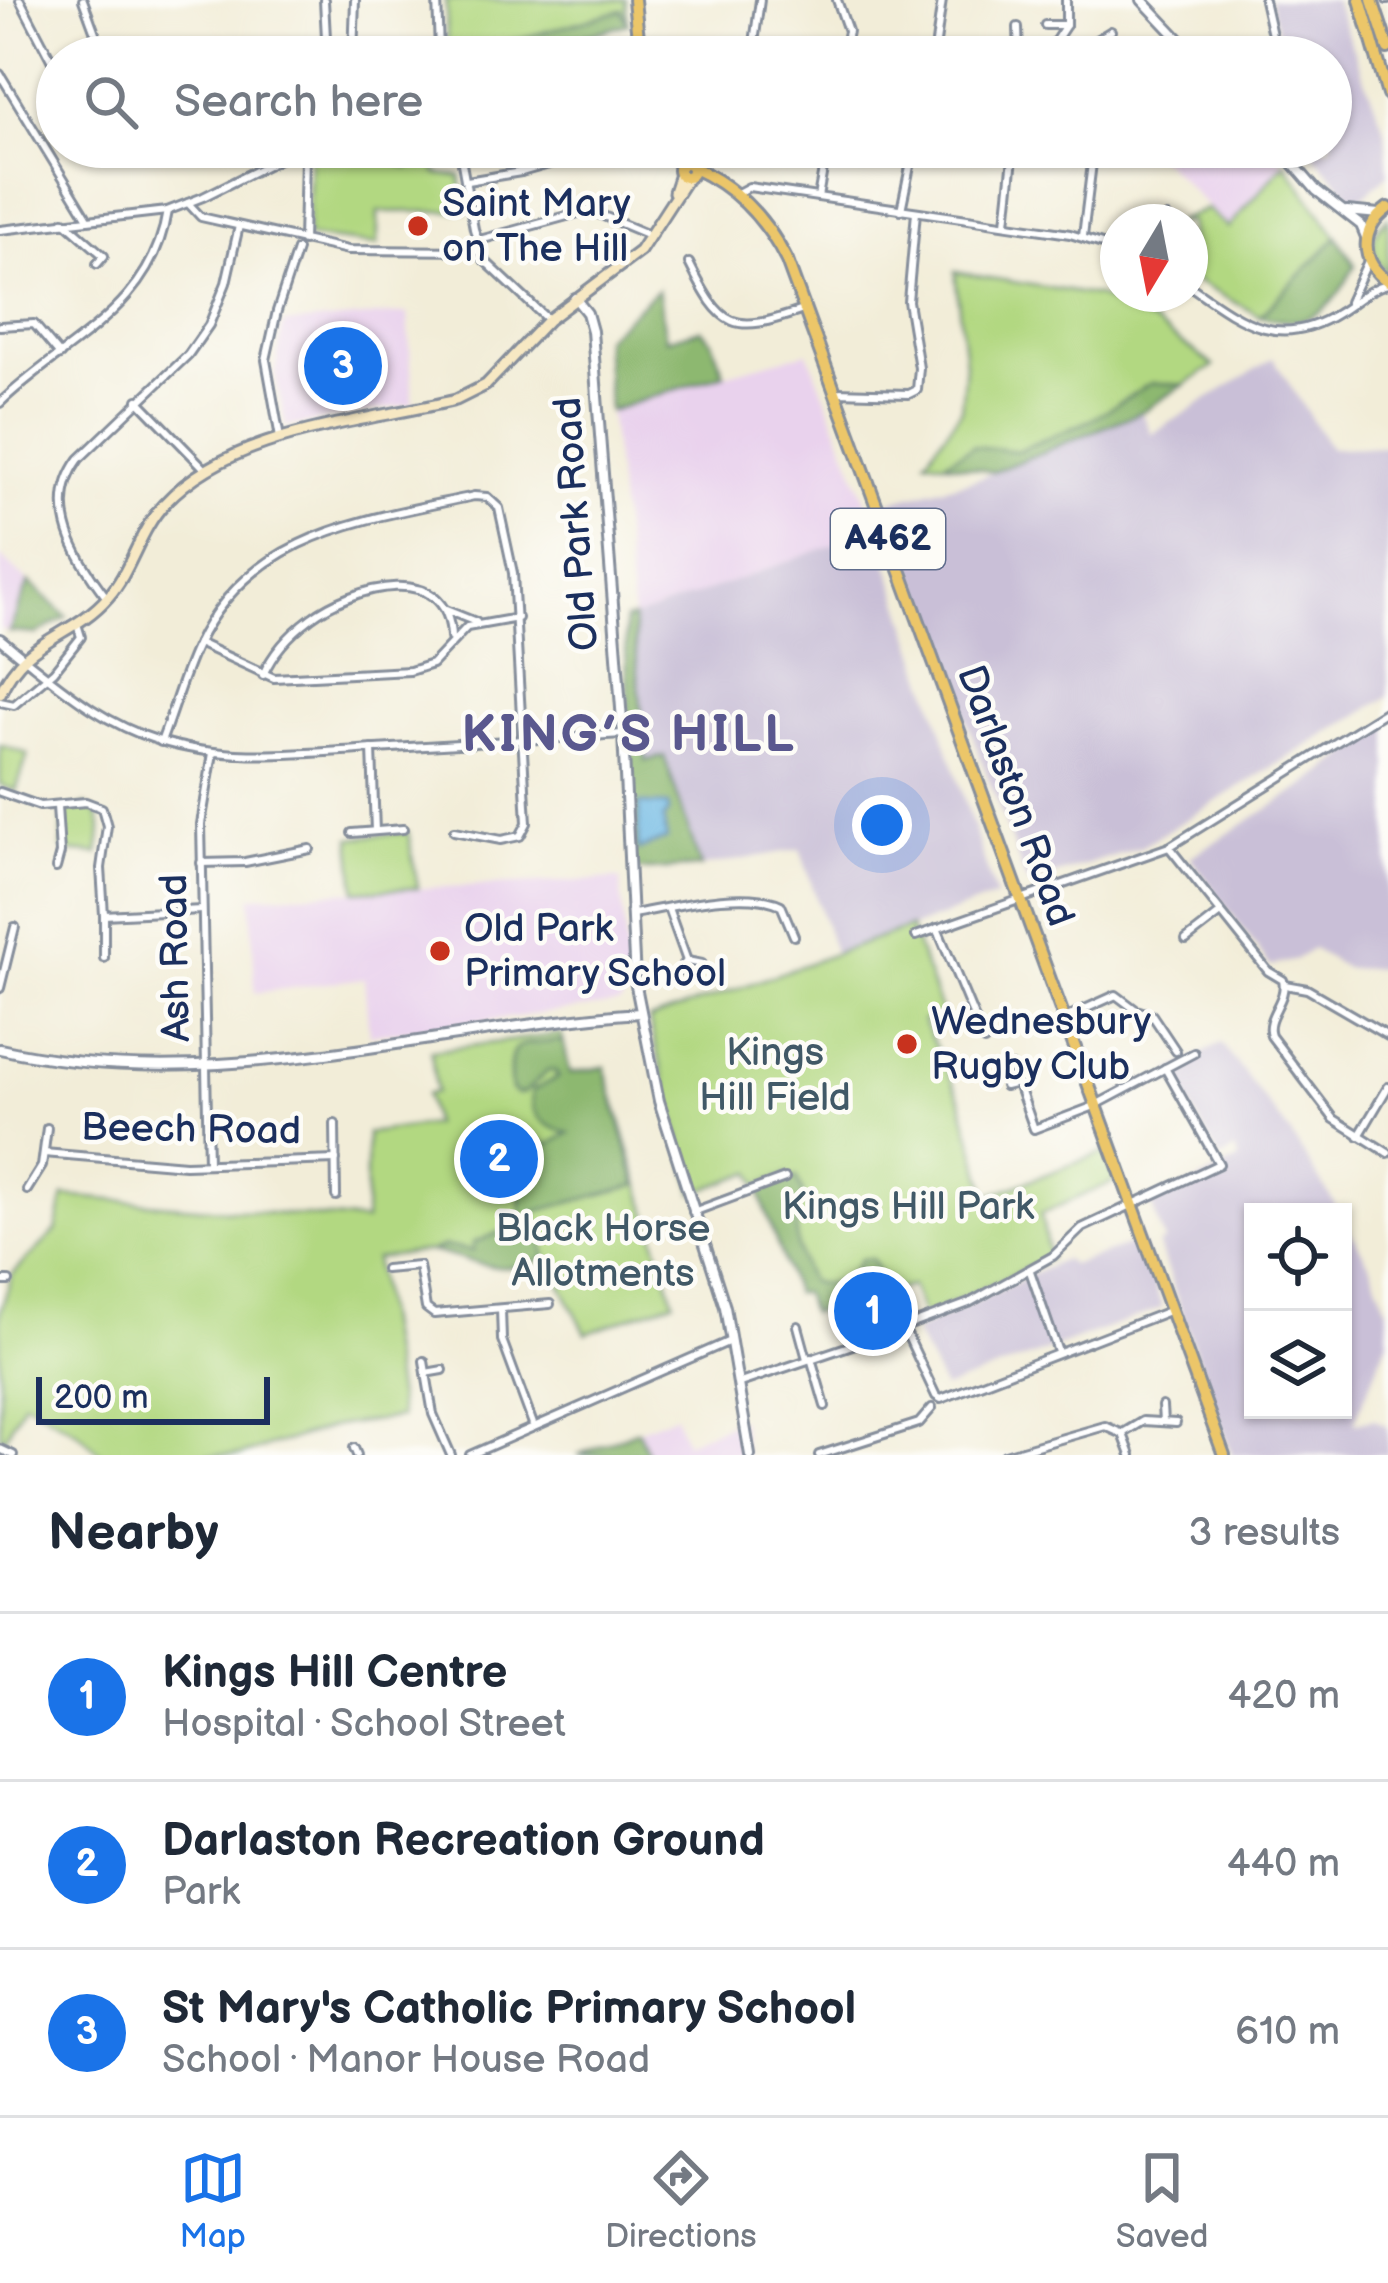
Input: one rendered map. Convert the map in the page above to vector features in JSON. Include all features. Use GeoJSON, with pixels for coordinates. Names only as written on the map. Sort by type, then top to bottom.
{"type":"FeatureCollection","features":[{"type":"Feature","properties":{"kind":"main road"},"geometry":{"type":"LineString","coordinates":[[634,0],[638,36]]}},
{"type":"Feature","properties":{"kind":"main road"},"geometry":{"type":"LineString","coordinates":[[1360,0],[1388,95]]}},
{"type":"Feature","properties":{"kind":"main road"},"geometry":{"type":"LineString","coordinates":[[1372,0],[1388,48]]}},
{"type":"Feature","properties":{"kind":"main road"},"geometry":{"type":"LineString","coordinates":[[0,698],[22,657],[107,598],[157,513],[206,470],[280,438],[468,396],[486,385],[548,320],[640,251],[687,170]]}},
{"type":"Feature","properties":{"kind":"main road","name":"Darlaston Road"},"geometry":{"type":"LineString","coordinates":[[687,170],[716,181],[756,211],[780,248],[806,309],[1224,1455]]}},
{"type":"Feature","properties":{"kind":"main road"},"geometry":{"type":"LineString","coordinates":[[1384,211],[1366,238],[1368,261],[1388,282]]}},
{"type":"Feature","properties":{"kind":"street"},"geometry":{"type":"LineString","coordinates":[[20,0],[39,36]]}},
{"type":"Feature","properties":{"kind":"street"},"geometry":{"type":"LineString","coordinates":[[83,0],[96,36]]}},
{"type":"Feature","properties":{"kind":"street"},"geometry":{"type":"LineString","coordinates":[[324,0],[325,36]]}},
{"type":"Feature","properties":{"kind":"street"},"geometry":{"type":"LineString","coordinates":[[353,36],[356,0]]}},
{"type":"Feature","properties":{"kind":"street"},"geometry":{"type":"LineString","coordinates":[[437,0],[439,36]]}},
{"type":"Feature","properties":{"kind":"street"},"geometry":{"type":"LineString","coordinates":[[755,36],[760,0]]}},
{"type":"Feature","properties":{"kind":"street"},"geometry":{"type":"LineString","coordinates":[[837,0],[847,25],[846,36]]}},
{"type":"Feature","properties":{"kind":"street"},"geometry":{"type":"LineString","coordinates":[[937,36],[943,0]]}},
{"type":"Feature","properties":{"kind":"street"},"geometry":{"type":"LineString","coordinates":[[1060,36],[1066,25],[1066,0]]}},
{"type":"Feature","properties":{"kind":"street"},"geometry":{"type":"LineString","coordinates":[[1264,0],[1272,36]]}},
{"type":"Feature","properties":{"kind":"street"},"geometry":{"type":"LineString","coordinates":[[1147,2],[1177,36]]}},
{"type":"Feature","properties":{"kind":"street"},"geometry":{"type":"LineString","coordinates":[[1382,29],[1388,12]]}},
{"type":"Feature","properties":{"kind":"street"},"geometry":{"type":"LineString","coordinates":[[1045,25],[1066,25]]}},
{"type":"Feature","properties":{"kind":"street"},"geometry":{"type":"LineString","coordinates":[[1018,27],[1018,36]]}},
{"type":"Feature","properties":{"kind":"street"},"geometry":{"type":"LineString","coordinates":[[1101,36],[1111,31]]}},
{"type":"Feature","properties":{"kind":"street"},"geometry":{"type":"LineString","coordinates":[[0,74],[36,133]]}},
{"type":"Feature","properties":{"kind":"street"},"geometry":{"type":"LineString","coordinates":[[57,168],[87,217]]}},
{"type":"Feature","properties":{"kind":"street"},"geometry":{"type":"LineString","coordinates":[[0,230],[167,211],[261,168]]}},
{"type":"Feature","properties":{"kind":"street"},"geometry":{"type":"LineString","coordinates":[[303,241],[305,168]]}},
{"type":"Feature","properties":{"kind":"street"},"geometry":{"type":"LineString","coordinates":[[463,168],[479,250],[490,267],[548,320]]}},
{"type":"Feature","properties":{"kind":"street"},"geometry":{"type":"LineString","coordinates":[[520,168],[521,172]]}},
{"type":"Feature","properties":{"kind":"street"},"geometry":{"type":"LineString","coordinates":[[465,182],[535,168]]}},
{"type":"Feature","properties":{"kind":"street"},"geometry":{"type":"LineString","coordinates":[[818,196],[823,168]]}},
{"type":"Feature","properties":{"kind":"street"},"geometry":{"type":"LineString","coordinates":[[901,210],[910,168]]}},
{"type":"Feature","properties":{"kind":"street"},"geometry":{"type":"LineString","coordinates":[[1006,223],[1012,168]]}},
{"type":"Feature","properties":{"kind":"street"},"geometry":{"type":"LineString","coordinates":[[1083,236],[1091,168]]}},
{"type":"Feature","properties":{"kind":"street"},"geometry":{"type":"LineString","coordinates":[[1299,168],[1361,225],[1366,238]]}},
{"type":"Feature","properties":{"kind":"street"},"geometry":{"type":"LineString","coordinates":[[736,194],[749,187],[818,196],[1006,223],[1100,242]]}},
{"type":"Feature","properties":{"kind":"street"},"geometry":{"type":"LineString","coordinates":[[188,203],[201,217],[348,250],[479,250]]}},
{"type":"Feature","properties":{"kind":"street"},"geometry":{"type":"LineString","coordinates":[[1336,206],[1384,211]]}},
{"type":"Feature","properties":{"kind":"street"},"geometry":{"type":"LineString","coordinates":[[476,241],[589,210],[652,237]]}},
{"type":"Feature","properties":{"kind":"street"},"geometry":{"type":"LineString","coordinates":[[0,403],[128,298],[154,250],[167,211]]}},
{"type":"Feature","properties":{"kind":"street"},"geometry":{"type":"LineString","coordinates":[[834,392],[909,394],[916,390],[919,368],[908,301],[916,212]]}},
{"type":"Feature","properties":{"kind":"street"},"geometry":{"type":"LineString","coordinates":[[64,221],[104,256],[97,264]]}},
{"type":"Feature","properties":{"kind":"street"},"geometry":{"type":"LineString","coordinates":[[107,598],[68,535],[64,497],[79,459],[188,355],[208,325],[226,283],[239,226]]}},
{"type":"Feature","properties":{"kind":"street"},"geometry":{"type":"LineString","coordinates":[[280,438],[266,360],[297,250]]}},
{"type":"Feature","properties":{"kind":"street"},"geometry":{"type":"LineString","coordinates":[[1344,310],[1358,290],[1368,261]]}},
{"type":"Feature","properties":{"kind":"street"},"geometry":{"type":"LineString","coordinates":[[689,263],[721,316],[758,325],[806,309]]}},
{"type":"Feature","properties":{"kind":"street"},"geometry":{"type":"LineString","coordinates":[[1208,299],[1258,328],[1294,331],[1322,323],[1388,282]]}},
{"type":"Feature","properties":{"kind":"street","name":"Old Park Road"},"geometry":{"type":"LineString","coordinates":[[575,298],[587,313],[592,331],[623,734],[629,914],[640,1012],[659,1101],[733,1340],[750,1455]]}},
{"type":"Feature","properties":{"kind":"street"},"geometry":{"type":"LineString","coordinates":[[0,326],[34,324],[60,355]]}},
{"type":"Feature","properties":{"kind":"street"},"geometry":{"type":"LineString","coordinates":[[138,400],[206,470]]}},
{"type":"Feature","properties":{"kind":"street"},"geometry":{"type":"LineString","coordinates":[[161,742],[198,644],[232,595],[289,546],[336,527],[487,497],[499,508],[513,573],[526,823],[520,836],[501,840],[454,831]]}},
{"type":"Feature","properties":{"kind":"street"},"geometry":{"type":"LineString","coordinates":[[263,675],[278,649],[308,620],[360,594],[410,586],[433,594],[446,610],[451,641]]}},
{"type":"Feature","properties":{"kind":"street"},"geometry":{"type":"LineString","coordinates":[[446,610],[478,622],[518,618]]}},
{"type":"Feature","properties":{"kind":"street"},"geometry":{"type":"LineString","coordinates":[[0,698],[13,706],[46,676],[80,639],[74,621]]}},
{"type":"Feature","properties":{"kind":"street"},"geometry":{"type":"LineString","coordinates":[[198,644],[263,675],[298,680],[410,671],[433,664],[451,641],[478,622]]}},
{"type":"Feature","properties":{"kind":"street"},"geometry":{"type":"LineString","coordinates":[[0,639],[93,711],[161,742],[213,753],[259,755],[623,734]]}},
{"type":"Feature","properties":{"kind":"street"},"geometry":{"type":"LineString","coordinates":[[916,936],[1169,847],[1388,710]]}},
{"type":"Feature","properties":{"kind":"street"},"geometry":{"type":"LineString","coordinates":[[372,749],[375,831]]}},
{"type":"Feature","properties":{"kind":"street","name":"Ash Road"},"geometry":{"type":"LineString","coordinates":[[208,1163],[201,862],[202,814],[213,753]]}},
{"type":"Feature","properties":{"kind":"street"},"geometry":{"type":"LineString","coordinates":[[0,792],[40,806],[92,803],[105,814],[104,958]]}},
{"type":"Feature","properties":{"kind":"street"},"geometry":{"type":"LineString","coordinates":[[56,868],[60,853],[57,806]]}},
{"type":"Feature","properties":{"kind":"street"},"geometry":{"type":"LineString","coordinates":[[352,833],[403,829]]}},
{"type":"Feature","properties":{"kind":"street"},"geometry":{"type":"LineString","coordinates":[[1169,847],[1268,971],[1388,1036]]}},
{"type":"Feature","properties":{"kind":"street"},"geometry":{"type":"LineString","coordinates":[[201,862],[245,862],[310,849]]}},
{"type":"Feature","properties":{"kind":"street"},"geometry":{"type":"LineString","coordinates":[[629,914],[707,902],[768,900],[781,905],[794,936]]}},
{"type":"Feature","properties":{"kind":"street"},"geometry":{"type":"LineString","coordinates":[[668,908],[687,961]]}},
{"type":"Feature","properties":{"kind":"street"},"geometry":{"type":"LineString","coordinates":[[104,915],[202,910]]}},
{"type":"Feature","properties":{"kind":"street"},"geometry":{"type":"LineString","coordinates":[[1186,940],[1221,913]]}},
{"type":"Feature","properties":{"kind":"street"},"geometry":{"type":"LineString","coordinates":[[0,988],[15,927]]}},
{"type":"Feature","properties":{"kind":"street"},"geometry":{"type":"LineString","coordinates":[[938,928],[984,1041]]}},
{"type":"Feature","properties":{"kind":"street"},"geometry":{"type":"LineString","coordinates":[[687,961],[702,964]]}},
{"type":"Feature","properties":{"kind":"street"},"geometry":{"type":"LineString","coordinates":[[676,973],[687,961]]}},
{"type":"Feature","properties":{"kind":"street"},"geometry":{"type":"LineString","coordinates":[[1285,984],[1269,1023],[1271,1036],[1334,1119],[1388,1153]]}},
{"type":"Feature","properties":{"kind":"street"},"geometry":{"type":"LineString","coordinates":[[1065,1018],[1116,995],[1152,1015],[1176,1051]]}},
{"type":"Feature","properties":{"kind":"street"},"geometry":{"type":"LineString","coordinates":[[0,1049],[127,1066],[206,1067],[640,1012]]}},
{"type":"Feature","properties":{"kind":"street"},"geometry":{"type":"LineString","coordinates":[[1024,1133],[1194,1053]]}},
{"type":"Feature","properties":{"kind":"street"},"geometry":{"type":"LineString","coordinates":[[1012,1067],[1034,1129]]}},
{"type":"Feature","properties":{"kind":"street"},"geometry":{"type":"LineString","coordinates":[[886,1334],[969,1303],[1053,1256],[1082,1228],[1219,1164],[1165,1068]]}},
{"type":"Feature","properties":{"kind":"street"},"geometry":{"type":"LineString","coordinates":[[1005,1087],[1017,1083]]}},
{"type":"Feature","properties":{"kind":"street"},"geometry":{"type":"LineString","coordinates":[[1359,1136],[1388,1087]]}},
{"type":"Feature","properties":{"kind":"street","name":"Beech Road"},"geometry":{"type":"LineString","coordinates":[[335,1124],[336,1196]]}},
{"type":"Feature","properties":{"kind":"street"},"geometry":{"type":"LineString","coordinates":[[27,1190],[44,1153],[47,1128]]}},
{"type":"Feature","properties":{"kind":"street","name":"Beech Road"},"geometry":{"type":"LineString","coordinates":[[44,1153],[208,1163],[336,1160]]}},
{"type":"Feature","properties":{"kind":"street"},"geometry":{"type":"LineString","coordinates":[[693,1212],[785,1178]]}},
{"type":"Feature","properties":{"kind":"street"},"geometry":{"type":"LineString","coordinates":[[385,1270],[419,1266],[426,1308],[434,1314],[550,1304]]}},
{"type":"Feature","properties":{"kind":"street"},"geometry":{"type":"LineString","coordinates":[[1030,1269],[1058,1352]]}},
{"type":"Feature","properties":{"kind":"street"},"geometry":{"type":"LineString","coordinates":[[500,1309],[502,1340],[533,1424]]}},
{"type":"Feature","properties":{"kind":"street"},"geometry":{"type":"LineString","coordinates":[[904,1328],[938,1399],[1173,1310]]}},
{"type":"Feature","properties":{"kind":"street"},"geometry":{"type":"LineString","coordinates":[[798,1326],[825,1406]]}},
{"type":"Feature","properties":{"kind":"street"},"geometry":{"type":"LineString","coordinates":[[740,1383],[875,1337]]}},
{"type":"Feature","properties":{"kind":"street"},"geometry":{"type":"LineString","coordinates":[[470,1455],[733,1340]]}},
{"type":"Feature","properties":{"kind":"street"},"geometry":{"type":"LineString","coordinates":[[424,1361],[436,1423],[451,1455]]}},
{"type":"Feature","properties":{"kind":"street"},"geometry":{"type":"LineString","coordinates":[[426,1373],[443,1370]]}},
{"type":"Feature","properties":{"kind":"street"},"geometry":{"type":"LineString","coordinates":[[1162,1406],[1162,1422]]}},
{"type":"Feature","properties":{"kind":"street"},"geometry":{"type":"LineString","coordinates":[[819,1455],[919,1423],[932,1408]]}},
{"type":"Feature","properties":{"kind":"street"},"geometry":{"type":"LineString","coordinates":[[1123,1434],[1143,1421],[1176,1423]]}},
{"type":"Feature","properties":{"kind":"street"},"geometry":{"type":"LineString","coordinates":[[1005,1455],[1105,1426],[1123,1434],[1131,1455]]}},
{"type":"Feature","properties":{"kind":"street"},"geometry":{"type":"LineString","coordinates":[[0,1449],[13,1455]]}},
{"type":"Feature","properties":{"kind":"shaded area"},"geometry":{"type":"Polygon","coordinates":[[[1270,0],[1334,0],[1348,36],[1279,36],[1270,0]]]}},
{"type":"Feature","properties":{"kind":"shaded area"},"geometry":{"type":"Polygon","coordinates":[[[1352,46],[1385,130],[1388,174],[1363,197],[1353,198],[1326,168],[1352,168],[1352,46]]]}},
{"type":"Feature","properties":{"kind":"shaded area"},"geometry":{"type":"Polygon","coordinates":[[[1169,168],[1281,168],[1228,228],[1169,168]]]}},
{"type":"Feature","properties":{"kind":"shaded area"},"geometry":{"type":"Polygon","coordinates":[[[408,313],[413,404],[286,427],[275,374],[283,324],[408,313]]]}},
{"type":"Feature","properties":{"kind":"shaded area"},"geometry":{"type":"Polygon","coordinates":[[[808,352],[877,529],[633,618],[609,411],[690,383],[808,352]]]}},
{"type":"Feature","properties":{"kind":"shaded area"},"geometry":{"type":"Polygon","coordinates":[[[1273,358],[1330,448],[1388,447],[1388,697],[1141,847],[1027,884],[887,502],[980,478],[1141,412],[1152,434],[1273,358]]]}},
{"type":"Feature","properties":{"kind":"shaded area"},"geometry":{"type":"Polygon","coordinates":[[[877,529],[996,897],[835,955],[800,849],[701,867],[664,757],[646,761],[633,618],[877,529]]]}},
{"type":"Feature","properties":{"kind":"shaded area"},"geometry":{"type":"Polygon","coordinates":[[[0,556],[29,582],[9,632],[0,629],[0,556]]]}},
{"type":"Feature","properties":{"kind":"shaded area"},"geometry":{"type":"Polygon","coordinates":[[[1388,725],[1388,968],[1347,969],[1313,949],[1293,961],[1270,966],[1190,857],[1305,786],[1388,725]]]}},
{"type":"Feature","properties":{"kind":"shaded area","name":"Old Park Primary School"},"geometry":{"type":"Polygon","coordinates":[[[620,879],[630,991],[620,1004],[369,1035],[364,978],[255,993],[251,896],[620,879]]]}},
{"type":"Feature","properties":{"kind":"shaded area"},"geometry":{"type":"Polygon","coordinates":[[[1221,1043],[1290,1133],[1334,1203],[1244,1203],[1244,1419],[1352,1419],[1352,1234],[1372,1268],[1388,1312],[1388,1341],[1354,1423],[1374,1419],[1388,1427],[1388,1455],[1232,1455],[1158,1244],[1164,1241],[1151,1204],[1239,1160],[1235,1150],[1220,1159],[1171,1071],[1221,1043]]]}},
{"type":"Feature","properties":{"kind":"shaded area"},"geometry":{"type":"Polygon","coordinates":[[[1141,1241],[1162,1308],[944,1389],[914,1332],[1064,1259],[1071,1265],[1141,1241]]]}},
{"type":"Feature","properties":{"kind":"shaded area"},"geometry":{"type":"Polygon","coordinates":[[[675,1415],[685,1442],[741,1419],[746,1455],[648,1455],[638,1430],[675,1415]]]}},
{"type":"Feature","properties":{"kind":"green space"},"geometry":{"type":"Polygon","coordinates":[[[446,0],[626,0],[628,24],[588,36],[447,36],[446,0]]]}},
{"type":"Feature","properties":{"kind":"green space"},"geometry":{"type":"Polygon","coordinates":[[[622,10],[628,24],[582,36],[529,36],[622,10]]]}},
{"type":"Feature","properties":{"kind":"green space"},"geometry":{"type":"Polygon","coordinates":[[[309,168],[436,168],[436,174],[460,176],[467,211],[378,212],[378,245],[307,237],[309,168]]]}},
{"type":"Feature","properties":{"kind":"green space"},"geometry":{"type":"Polygon","coordinates":[[[1281,168],[1289,168],[1337,237],[1260,316],[1208,288],[1208,210],[1228,228],[1281,168]]]}},
{"type":"Feature","properties":{"kind":"green space"},"geometry":{"type":"Polygon","coordinates":[[[1388,218],[1388,274],[1373,246],[1388,218]]]}},
{"type":"Feature","properties":{"kind":"green space"},"geometry":{"type":"Polygon","coordinates":[[[1337,237],[1355,265],[1329,305],[1293,321],[1260,316],[1337,237]]]}},
{"type":"Feature","properties":{"kind":"green space"},"geometry":{"type":"Polygon","coordinates":[[[955,272],[1097,296],[1100,312],[1131,312],[1214,366],[1141,412],[993,472],[926,459],[961,411],[965,363],[955,272]]]}},
{"type":"Feature","properties":{"kind":"green space"},"geometry":{"type":"Polygon","coordinates":[[[658,289],[666,339],[701,329],[712,341],[724,374],[609,411],[604,338],[658,289]]]}},
{"type":"Feature","properties":{"kind":"green space"},"geometry":{"type":"Polygon","coordinates":[[[1151,383],[1184,385],[1141,412],[993,472],[944,462],[973,446],[1017,451],[1089,421],[1151,383]]]}},
{"type":"Feature","properties":{"kind":"green space"},"geometry":{"type":"Polygon","coordinates":[[[29,582],[67,617],[37,634],[9,632],[29,582]]]}},
{"type":"Feature","properties":{"kind":"green space"},"geometry":{"type":"Polygon","coordinates":[[[633,618],[646,761],[664,756],[701,867],[634,871],[625,620],[633,618]]]}},
{"type":"Feature","properties":{"kind":"green space"},"geometry":{"type":"Polygon","coordinates":[[[0,745],[28,754],[16,791],[0,785],[0,745]]]}},
{"type":"Feature","properties":{"kind":"green space"},"geometry":{"type":"Polygon","coordinates":[[[85,805],[100,819],[98,854],[62,848],[63,812],[85,805]]]}},
{"type":"Feature","properties":{"kind":"green space"},"geometry":{"type":"Polygon","coordinates":[[[408,832],[418,888],[356,891],[351,838],[408,832]]]}},
{"type":"Feature","properties":{"kind":"green space"},"geometry":{"type":"Polygon","coordinates":[[[910,927],[942,1013],[923,1021],[961,1100],[988,1196],[1105,1152],[1115,1181],[1041,1214],[1049,1258],[923,1316],[911,1286],[811,1312],[759,1191],[788,1181],[786,1175],[757,1186],[752,1172],[694,1193],[649,1020],[910,927]]]}},
{"type":"Feature","properties":{"kind":"green space","name":"Black Horse Allotments"},"geometry":{"type":"Polygon","coordinates":[[[561,1034],[570,1073],[605,1067],[674,1301],[586,1333],[546,1257],[517,1266],[433,1252],[375,1259],[400,1417],[335,1426],[241,1455],[102,1455],[79,1433],[24,1401],[5,1438],[0,1436],[0,1313],[12,1275],[56,1231],[64,1196],[365,1221],[367,1133],[433,1124],[426,1094],[436,1092],[431,1051],[561,1034]]]}},
{"type":"Feature","properties":{"kind":"green space"},"geometry":{"type":"Polygon","coordinates":[[[563,1040],[570,1073],[605,1067],[637,1185],[534,1212],[546,1257],[532,1263],[490,1266],[432,1251],[444,1246],[473,1251],[473,1243],[522,1223],[518,1148],[536,1138],[549,1145],[569,1133],[547,1124],[533,1107],[532,1091],[558,1077],[555,1071],[516,1094],[511,1089],[511,1060],[526,1044],[563,1040]]]}},
{"type":"Feature","properties":{"kind":"green space"},"geometry":{"type":"Polygon","coordinates":[[[796,1177],[803,1193],[796,1227],[798,1248],[810,1281],[833,1283],[846,1277],[860,1259],[872,1259],[889,1291],[810,1313],[803,1293],[794,1293],[759,1191],[796,1177]]]}},
{"type":"Feature","properties":{"kind":"green space"},"geometry":{"type":"Polygon","coordinates":[[[638,1430],[648,1455],[578,1455],[638,1430]]]}},
{"type":"Feature","properties":{"kind":"water"},"geometry":{"type":"Polygon","coordinates":[[[639,804],[668,805],[669,812],[663,819],[667,839],[638,850],[639,804]]]}},
{"type":"Feature","properties":{"kind":"place","name":"Saint Mary on The Hill"},"geometry":{"type":"Point","coordinates":[418,226]}},
{"type":"Feature","properties":{"kind":"place","name":"St Mary's Catholic Primary School"},"geometry":{"type":"Point","coordinates":[343,366]}},
{"type":"Feature","properties":{"kind":"place","name":"Old Park Primary School"},"geometry":{"type":"Point","coordinates":[440,951]}},
{"type":"Feature","properties":{"kind":"place","name":"Wednesbury Rugby Club"},"geometry":{"type":"Point","coordinates":[907,1044]}},
{"type":"Feature","properties":{"kind":"place","name":"Darlaston Recreation Ground"},"geometry":{"type":"Point","coordinates":[499,1159]}},
{"type":"Feature","properties":{"kind":"place","name":"Kings Hill Centre"},"geometry":{"type":"Point","coordinates":[873,1311]}},
{"type":"Feature","properties":{"kind":"district","name":"KING’S HILL"},"geometry":{"type":"Point","coordinates":[629,735]}},
{"type":"Feature","properties":{"kind":"park label","name":"Kings Hill Field"},"geometry":{"type":"Point","coordinates":[775,1076]}},
{"type":"Feature","properties":{"kind":"park label","name":"Kings Hill Park"},"geometry":{"type":"Point","coordinates":[908,1207]}}]}
